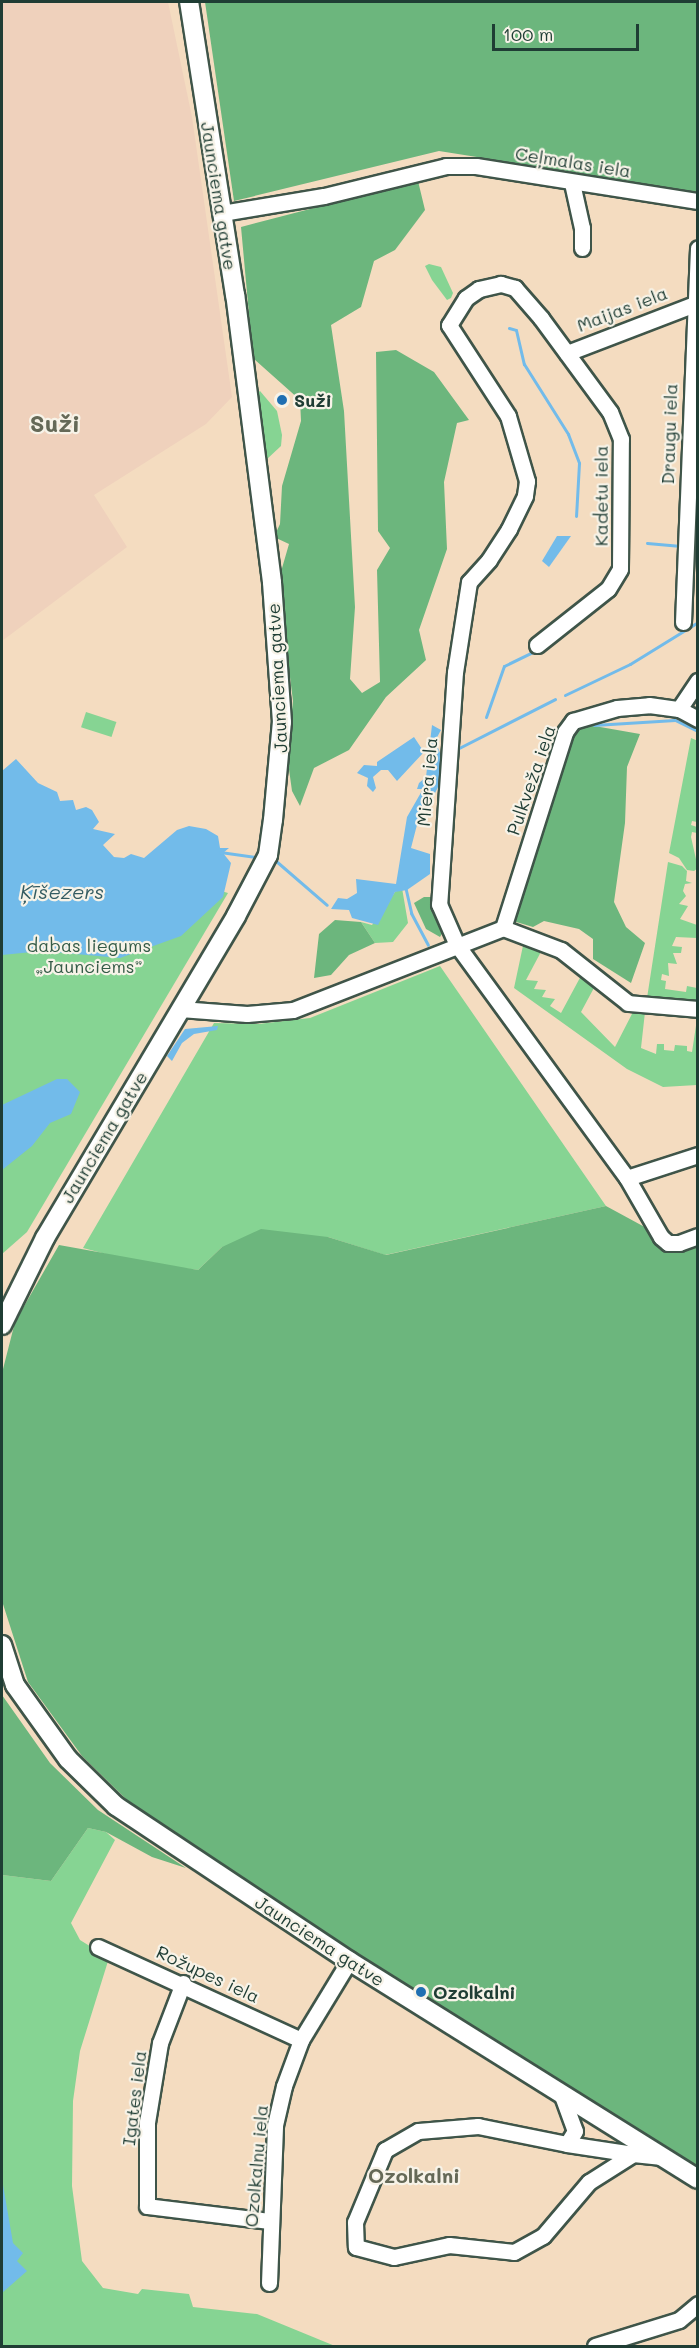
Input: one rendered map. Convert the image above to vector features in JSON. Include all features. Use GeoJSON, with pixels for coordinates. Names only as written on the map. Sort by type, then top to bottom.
{"type":"FeatureCollection","features":[{"type":"Feature","properties":{"kind":"main road","name":"Jaunciema gatve"},"geometry":{"type":"LineString","coordinates":[[2,1325],[45,1238],[268,855],[282,744],[272,582],[222,213],[189,2]]}},
{"type":"Feature","properties":{"kind":"main road","name":"Jaunciema gatve"},"geometry":{"type":"LineString","coordinates":[[2,1645],[21,1694],[68,1759],[116,1806],[349,1961],[698,2179]]}},
{"type":"Feature","properties":{"kind":"street","name":"Ceļmalas iela"},"geometry":{"type":"LineString","coordinates":[[222,213],[324,196],[442,166],[476,166],[572,183],[698,201]]}},
{"type":"Feature","properties":{"kind":"street"},"geometry":{"type":"LineString","coordinates":[[572,183],[582,228],[582,248]]}},
{"type":"Feature","properties":{"kind":"street","name":"Draugu iela"},"geometry":{"type":"LineString","coordinates":[[683,622],[692,304],[698,248]]}},
{"type":"Feature","properties":{"kind":"street","name":"Kadetu iela"},"geometry":{"type":"LineString","coordinates":[[466,298],[479,290],[501,285],[515,288],[567,352],[610,412],[621,439],[620,569],[608,589],[537,645]]}},
{"type":"Feature","properties":{"kind":"street","name":"Miera iela"},"geometry":{"type":"LineString","coordinates":[[466,298],[449,325],[508,416],[527,481],[525,496],[509,529],[489,560],[469,582],[462,627],[441,839],[439,903],[457,945],[627,1178],[668,1243],[698,1236]]}},
{"type":"Feature","properties":{"kind":"street","name":"Maijas iela"},"geometry":{"type":"LineString","coordinates":[[567,352],[692,304]]}},
{"type":"Feature","properties":{"kind":"street"},"geometry":{"type":"LineString","coordinates":[[679,709],[698,681]]}},
{"type":"Feature","properties":{"kind":"street","name":"Pulkveža iela"},"geometry":{"type":"LineString","coordinates":[[503,928],[565,732],[573,721],[617,708],[649,705],[679,709],[698,719]]}},
{"type":"Feature","properties":{"kind":"street"},"geometry":{"type":"LineString","coordinates":[[180,1009],[247,1014],[293,1010],[503,928],[561,950],[628,1003],[698,1009]]}},
{"type":"Feature","properties":{"kind":"street"},"geometry":{"type":"LineString","coordinates":[[627,1178],[698,1155]]}},
{"type":"Feature","properties":{"kind":"street","name":"Rožupes iela"},"geometry":{"type":"LineString","coordinates":[[98,1947],[183,1983],[302,2040]]}},
{"type":"Feature","properties":{"kind":"street","name":"Ozolkalnu iela"},"geometry":{"type":"LineString","coordinates":[[269,2283],[275,2125],[284,2086],[302,2040],[349,1961]]}},
{"type":"Feature","properties":{"kind":"street","name":"Igates iela"},"geometry":{"type":"LineString","coordinates":[[183,1983],[160,2043],[147,2122],[147,2206],[270,2221]]}},
{"type":"Feature","properties":{"kind":"street"},"geometry":{"type":"LineString","coordinates":[[561,2093],[575,2131],[567,2144]]}},
{"type":"Feature","properties":{"kind":"street"},"geometry":{"type":"LineString","coordinates":[[633,2154],[590,2182],[543,2236],[514,2252],[449,2245],[394,2257],[356,2247],[355,2222],[385,2150],[418,2131],[478,2126],[567,2144],[663,2157]]}},
{"type":"Feature","properties":{"kind":"street"},"geometry":{"type":"LineString","coordinates":[[595,2346],[679,2320],[698,2304]]}},
{"type":"Feature","properties":{"kind":"shaded area"},"geometry":{"type":"Polygon","coordinates":[[[2,2],[168,2],[192,117],[232,397],[206,424],[94,495],[127,547],[2,641],[2,2]]]}},
{"type":"Feature","properties":{"kind":"green space"},"geometry":{"type":"Polygon","coordinates":[[[205,2],[697,2],[697,192],[439,151],[234,201],[205,2]]]}},
{"type":"Feature","properties":{"kind":"green space"},"geometry":{"type":"Polygon","coordinates":[[[418,181],[425,210],[395,250],[374,261],[361,307],[331,325],[344,411],[355,607],[350,679],[362,693],[380,682],[377,570],[390,548],[378,531],[376,352],[396,350],[434,372],[469,420],[457,423],[444,482],[447,549],[419,630],[426,660],[386,697],[349,750],[314,768],[300,806],[292,791],[287,755],[293,701],[278,582],[289,544],[274,537],[280,524],[282,486],[301,421],[300,400],[253,358],[241,227],[418,181]]]}},
{"type":"Feature","properties":{"kind":"green space"},"geometry":{"type":"Polygon","coordinates":[[[429,264],[441,267],[453,293],[451,298],[447,300],[432,280],[425,266],[429,264]]]}},
{"type":"Feature","properties":{"kind":"green space"},"geometry":{"type":"Polygon","coordinates":[[[260,391],[277,411],[282,435],[281,446],[266,460],[256,394],[260,391]]]}},
{"type":"Feature","properties":{"kind":"green space"},"geometry":{"type":"Polygon","coordinates":[[[86,712],[116,722],[111,737],[81,727],[86,712]]]}},
{"type":"Feature","properties":{"kind":"green space"},"geometry":{"type":"Polygon","coordinates":[[[583,724],[640,734],[627,767],[625,823],[614,902],[626,927],[645,943],[631,983],[593,959],[593,939],[579,929],[544,921],[533,927],[513,921],[566,741],[583,724]]]}},
{"type":"Feature","properties":{"kind":"green space"},"geometry":{"type":"Polygon","coordinates":[[[691,738],[698,741],[697,822],[692,821],[691,825],[697,827],[697,833],[692,832],[691,837],[698,868],[694,871],[687,870],[679,858],[669,853],[691,738]]]}},
{"type":"Feature","properties":{"kind":"green space","name":"dabas liegums „Jaunciems”"},"geometry":{"type":"Polygon","coordinates":[[[2,860],[191,882],[228,893],[27,1232],[2,1254],[2,860]]]}},
{"type":"Feature","properties":{"kind":"green space"},"geometry":{"type":"Polygon","coordinates":[[[668,862],[682,866],[687,871],[686,881],[692,883],[685,884],[683,891],[686,896],[679,904],[688,906],[680,919],[697,925],[697,938],[676,937],[672,946],[682,947],[681,953],[673,953],[677,964],[668,963],[669,976],[662,974],[661,980],[666,981],[665,989],[686,992],[687,986],[697,988],[697,1004],[647,998],[668,862]]]}},
{"type":"Feature","properties":{"kind":"green space"},"geometry":{"type":"Polygon","coordinates":[[[402,888],[408,923],[393,942],[375,943],[361,922],[372,925],[395,892],[402,888]]]}},
{"type":"Feature","properties":{"kind":"green space"},"geometry":{"type":"Polygon","coordinates":[[[424,897],[434,897],[443,932],[440,937],[426,929],[414,903],[424,897]]]}},
{"type":"Feature","properties":{"kind":"green space"},"geometry":{"type":"Polygon","coordinates":[[[335,920],[361,922],[375,943],[349,955],[331,975],[314,978],[319,934],[335,920]]]}},
{"type":"Feature","properties":{"kind":"green space"},"geometry":{"type":"Polygon","coordinates":[[[524,941],[543,948],[526,980],[538,981],[534,989],[546,990],[542,997],[555,999],[550,1006],[561,1013],[582,974],[595,986],[581,1012],[615,1047],[634,1010],[645,1012],[641,1048],[656,1054],[657,1044],[664,1044],[664,1050],[674,1051],[675,1045],[687,1046],[687,1051],[692,1052],[697,1019],[697,1085],[663,1087],[627,1069],[514,988],[524,941]]]}},
{"type":"Feature","properties":{"kind":"green space"},"geometry":{"type":"Polygon","coordinates":[[[440,966],[606,1206],[385,1255],[328,1237],[222,1247],[198,1270],[136,1262],[83,1248],[214,1023],[258,1024],[310,1018],[440,966]]]}},
{"type":"Feature","properties":{"kind":"green space"},"geometry":{"type":"Polygon","coordinates":[[[606,1206],[687,1250],[697,1246],[697,2166],[402,1984],[130,1803],[82,1756],[28,1682],[2,1601],[2,1373],[15,1322],[59,1245],[198,1270],[222,1247],[261,1229],[328,1237],[386,1255],[606,1206]]]}},
{"type":"Feature","properties":{"kind":"green space"},"geometry":{"type":"Polygon","coordinates":[[[2,1695],[50,1763],[98,1810],[186,1868],[152,1857],[106,1832],[88,1828],[51,1881],[2,1875],[2,1695]]]}},
{"type":"Feature","properties":{"kind":"green space"},"geometry":{"type":"Polygon","coordinates":[[[88,1828],[106,1832],[115,1840],[71,1923],[80,1940],[109,1958],[80,2051],[73,2101],[72,2186],[82,2261],[103,2288],[138,2294],[142,2289],[189,2294],[193,2307],[257,2314],[335,2346],[2,2346],[2,1875],[51,1881],[88,1828]]]}},
{"type":"Feature","properties":{"kind":"water"},"geometry":{"type":"Polygon","coordinates":[[[557,536],[571,536],[549,567],[542,561],[557,536]]]}},
{"type":"Feature","properties":{"kind":"water"},"geometry":{"type":"Polygon","coordinates":[[[432,725],[441,730],[435,741],[441,755],[441,781],[434,795],[425,794],[411,848],[430,854],[430,874],[407,890],[395,892],[378,925],[352,918],[349,910],[331,909],[338,898],[347,899],[357,893],[356,879],[396,884],[407,817],[423,789],[417,789],[419,783],[426,777],[432,725]]]}},
{"type":"Feature","properties":{"kind":"water"},"geometry":{"type":"Polygon","coordinates":[[[414,737],[424,752],[397,781],[388,770],[381,770],[373,777],[376,788],[373,792],[367,786],[368,778],[357,773],[364,765],[377,766],[377,762],[414,737]]]}},
{"type":"Feature","properties":{"kind":"water","name":"Ķīšezers"},"geometry":{"type":"Polygon","coordinates":[[[16,759],[38,783],[57,792],[60,801],[73,800],[76,810],[86,807],[92,810],[99,822],[93,829],[115,834],[103,845],[114,857],[124,858],[131,854],[144,858],[177,830],[189,826],[206,829],[218,836],[220,848],[229,848],[223,853],[231,863],[223,897],[181,936],[120,958],[42,951],[2,955],[2,771],[16,759]]]}},
{"type":"Feature","properties":{"kind":"water"},"geometry":{"type":"Polygon","coordinates":[[[218,1026],[217,1030],[194,1034],[182,1043],[172,1061],[167,1056],[185,1029],[218,1026]]]}},
{"type":"Feature","properties":{"kind":"water"},"geometry":{"type":"Polygon","coordinates":[[[57,1079],[67,1079],[80,1092],[71,1114],[50,1123],[32,1146],[2,1170],[2,1105],[57,1079]]]}},
{"type":"Feature","properties":{"kind":"water"},"geometry":{"type":"Polygon","coordinates":[[[2,2179],[13,2243],[23,2253],[17,2261],[27,2271],[2,2293],[2,2179]]]}},
{"type":"Feature","properties":{"kind":"waterway"},"geometry":{"type":"LineString","coordinates":[[509,328],[516,330],[524,364],[568,434],[579,463],[576,516]]}},
{"type":"Feature","properties":{"kind":"waterway"},"geometry":{"type":"LineString","coordinates":[[647,543],[681,546]]}},
{"type":"Feature","properties":{"kind":"waterway"},"geometry":{"type":"LineString","coordinates":[[565,695],[630,664],[698,622]]}},
{"type":"Feature","properties":{"kind":"waterway"},"geometry":{"type":"LineString","coordinates":[[486,717],[504,666],[535,651]]}},
{"type":"Feature","properties":{"kind":"waterway"},"geometry":{"type":"LineString","coordinates":[[457,749],[555,699]]}},
{"type":"Feature","properties":{"kind":"waterway"},"geometry":{"type":"LineString","coordinates":[[594,725],[675,720],[698,731]]}},
{"type":"Feature","properties":{"kind":"waterway"},"geometry":{"type":"LineString","coordinates":[[418,750],[433,751]]}},
{"type":"Feature","properties":{"kind":"waterway"},"geometry":{"type":"LineString","coordinates":[[220,852],[257,857]]}},
{"type":"Feature","properties":{"kind":"waterway"},"geometry":{"type":"LineString","coordinates":[[276,861],[327,905]]}},
{"type":"Feature","properties":{"kind":"waterway"},"geometry":{"type":"LineString","coordinates":[[405,886],[411,913],[428,945]]}},
{"type":"Feature","properties":{"kind":"place","name":"Suži"},"geometry":{"type":"Point","coordinates":[282,400]}},
{"type":"Feature","properties":{"kind":"place","name":"Ozolkalni"},"geometry":{"type":"Point","coordinates":[421,1992]}},
{"type":"Feature","properties":{"kind":"district","name":"Suži"},"geometry":{"type":"Point","coordinates":[55,423]}},
{"type":"Feature","properties":{"kind":"district","name":"Ozolkalni"},"geometry":{"type":"Point","coordinates":[414,2175]}}]}
